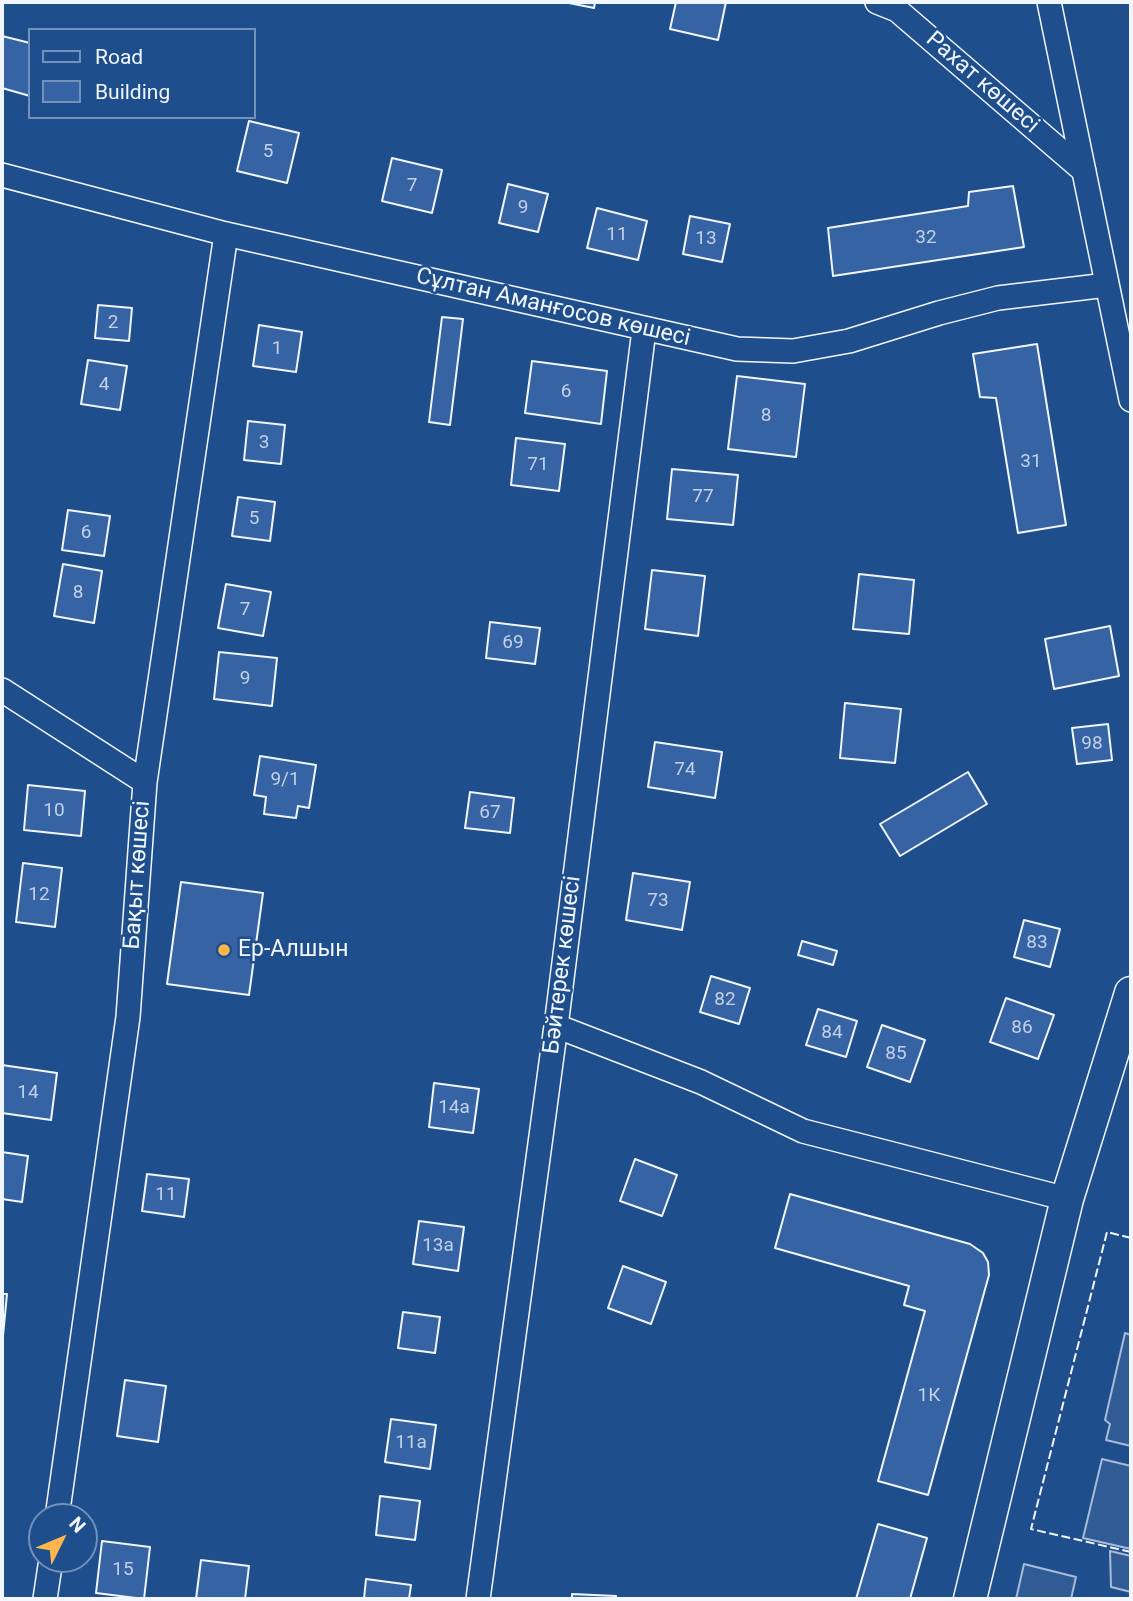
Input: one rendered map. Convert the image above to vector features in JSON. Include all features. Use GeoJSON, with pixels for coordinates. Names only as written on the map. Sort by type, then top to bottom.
{"type":"FeatureCollection","features":[{"type":"Feature","properties":{"kind":"street","name":"Рахат көшесі"},"geometry":{"type":"LineString","coordinates":[[877,2],[897,10],[1084,171]]}},
{"type":"Feature","properties":{"kind":"street"},"geometry":{"type":"LineString","coordinates":[[1049,2],[1131,400]]}},
{"type":"Feature","properties":{"kind":"street","name":"Сұлтан Аманғосов көшесі"},"geometry":{"type":"LineString","coordinates":[[2,175],[226,234],[737,349],[793,351],[849,341],[998,298],[1107,285]]}},
{"type":"Feature","properties":{"kind":"street","name":"Бақыт көшесі"},"geometry":{"type":"LineString","coordinates":[[59,1503],[128,1017],[145,782],[226,234]]}},
{"type":"Feature","properties":{"kind":"street","name":"Бәйтерек көшесі"},"geometry":{"type":"LineString","coordinates":[[478,1599],[556,1026],[645,330]]}},
{"type":"Feature","properties":{"kind":"street"},"geometry":{"type":"LineString","coordinates":[[2,690],[145,782]]}},
{"type":"Feature","properties":{"kind":"street"},"geometry":{"type":"LineString","coordinates":[[971,1599],[1067,1199],[1131,993]]}},
{"type":"Feature","properties":{"kind":"street"},"geometry":{"type":"LineString","coordinates":[[556,1026],[701,1082],[803,1131],[1067,1199]]}},
{"type":"Feature","properties":{"kind":"street"},"geometry":{"type":"LineString","coordinates":[[45,1599],[49,1573]]}},
{"type":"Feature","properties":{"kind":"shaded area"},"geometry":{"type":"Polygon","coordinates":[[[1125,1333],[1131,1335],[1131,1446],[1106,1440],[1110,1424],[1105,1420],[1125,1333]]]}},
{"type":"Feature","properties":{"kind":"shaded area"},"geometry":{"type":"Polygon","coordinates":[[[1102,1459],[1131,1466],[1131,1549],[1083,1538],[1102,1459]]]}},
{"type":"Feature","properties":{"kind":"shaded area"},"geometry":{"type":"Polygon","coordinates":[[[1110,1551],[1131,1556],[1131,1592],[1111,1587],[1110,1551]]]}},
{"type":"Feature","properties":{"kind":"shaded area"},"geometry":{"type":"Polygon","coordinates":[[[1024,1564],[1076,1577],[1071,1599],[1016,1599],[1024,1564]]]}},
{"type":"Feature","properties":{"kind":"building"},"geometry":{"type":"Polygon","coordinates":[[[564,2],[595,2],[594,8],[564,2]]]}},
{"type":"Feature","properties":{"kind":"building"},"geometry":{"type":"Polygon","coordinates":[[[676,2],[726,2],[718,40],[670,29],[676,2]]]}},
{"type":"Feature","properties":{"kind":"building"},"geometry":{"type":"Polygon","coordinates":[[[2,36],[28,42],[28,95],[2,88],[2,36]]]}},
{"type":"Feature","properties":{"kind":"building"},"geometry":{"type":"Polygon","coordinates":[[[249,121],[299,133],[287,183],[237,171],[249,121]]]}},
{"type":"Feature","properties":{"kind":"building"},"geometry":{"type":"Polygon","coordinates":[[[392,158],[442,170],[432,213],[382,201],[392,158]]]}},
{"type":"Feature","properties":{"kind":"building"},"geometry":{"type":"Polygon","coordinates":[[[508,184],[548,194],[538,232],[499,223],[508,184]]]}},
{"type":"Feature","properties":{"kind":"building"},"geometry":{"type":"Polygon","coordinates":[[[1013,186],[1024,247],[833,276],[828,228],[968,206],[969,192],[1013,186]]]}},
{"type":"Feature","properties":{"kind":"building"},"geometry":{"type":"Polygon","coordinates":[[[597,208],[647,221],[638,260],[587,248],[597,208]]]}},
{"type":"Feature","properties":{"kind":"building"},"geometry":{"type":"Polygon","coordinates":[[[690,216],[730,224],[722,262],[683,254],[690,216]]]}},
{"type":"Feature","properties":{"kind":"building"},"geometry":{"type":"Polygon","coordinates":[[[98,305],[132,308],[129,341],[95,338],[98,305]]]}},
{"type":"Feature","properties":{"kind":"building"},"geometry":{"type":"Polygon","coordinates":[[[442,317],[463,319],[450,425],[429,422],[442,317]]]}},
{"type":"Feature","properties":{"kind":"building"},"geometry":{"type":"Polygon","coordinates":[[[259,325],[302,332],[296,372],[253,366],[259,325]]]}},
{"type":"Feature","properties":{"kind":"building"},"geometry":{"type":"Polygon","coordinates":[[[1037,344],[1066,525],[1018,533],[996,398],[980,397],[973,354],[1037,344]]]}},
{"type":"Feature","properties":{"kind":"building"},"geometry":{"type":"Polygon","coordinates":[[[88,360],[127,366],[120,410],[81,404],[88,360]]]}},
{"type":"Feature","properties":{"kind":"building"},"geometry":{"type":"Polygon","coordinates":[[[532,361],[607,371],[601,424],[525,413],[532,361]]]}},
{"type":"Feature","properties":{"kind":"building"},"geometry":{"type":"Polygon","coordinates":[[[737,376],[805,384],[796,457],[728,449],[737,376]]]}},
{"type":"Feature","properties":{"kind":"building"},"geometry":{"type":"Polygon","coordinates":[[[248,421],[285,425],[281,464],[244,460],[248,421]]]}},
{"type":"Feature","properties":{"kind":"building"},"geometry":{"type":"Polygon","coordinates":[[[516,438],[565,444],[559,491],[511,485],[516,438]]]}},
{"type":"Feature","properties":{"kind":"building"},"geometry":{"type":"Polygon","coordinates":[[[672,469],[738,475],[733,525],[667,519],[672,469]]]}},
{"type":"Feature","properties":{"kind":"building"},"geometry":{"type":"Polygon","coordinates":[[[238,497],[275,502],[270,541],[232,536],[238,497]]]}},
{"type":"Feature","properties":{"kind":"building"},"geometry":{"type":"Polygon","coordinates":[[[68,510],[110,516],[104,556],[62,550],[68,510]]]}},
{"type":"Feature","properties":{"kind":"building"},"geometry":{"type":"Polygon","coordinates":[[[63,564],[102,571],[94,623],[54,616],[63,564]]]}},
{"type":"Feature","properties":{"kind":"building"},"geometry":{"type":"Polygon","coordinates":[[[652,570],[705,576],[698,636],[645,629],[652,570]]]}},
{"type":"Feature","properties":{"kind":"building"},"geometry":{"type":"Polygon","coordinates":[[[859,574],[914,580],[909,634],[853,629],[859,574]]]}},
{"type":"Feature","properties":{"kind":"building"},"geometry":{"type":"Polygon","coordinates":[[[226,584],[271,592],[263,636],[218,628],[226,584]]]}},
{"type":"Feature","properties":{"kind":"building"},"geometry":{"type":"Polygon","coordinates":[[[490,622],[540,628],[535,664],[486,658],[490,622]]]}},
{"type":"Feature","properties":{"kind":"building"},"geometry":{"type":"Polygon","coordinates":[[[1110,626],[1119,676],[1054,689],[1045,639],[1110,626]]]}},
{"type":"Feature","properties":{"kind":"building"},"geometry":{"type":"Polygon","coordinates":[[[219,652],[277,658],[272,706],[214,699],[219,652]]]}},
{"type":"Feature","properties":{"kind":"building"},"geometry":{"type":"Polygon","coordinates":[[[845,703],[901,709],[895,763],[840,758],[845,703]]]}},
{"type":"Feature","properties":{"kind":"building"},"geometry":{"type":"Polygon","coordinates":[[[1108,724],[1112,760],[1077,764],[1072,728],[1108,724]]]}},
{"type":"Feature","properties":{"kind":"building"},"geometry":{"type":"Polygon","coordinates":[[[655,742],[722,752],[715,798],[648,787],[655,742]]]}},
{"type":"Feature","properties":{"kind":"building"},"geometry":{"type":"Polygon","coordinates":[[[260,756],[316,765],[309,808],[298,806],[296,818],[264,814],[266,797],[254,795],[260,756]]]}},
{"type":"Feature","properties":{"kind":"building"},"geometry":{"type":"Polygon","coordinates":[[[968,772],[987,804],[900,856],[880,824],[968,772]]]}},
{"type":"Feature","properties":{"kind":"building"},"geometry":{"type":"Polygon","coordinates":[[[28,785],[85,791],[81,836],[24,830],[28,785]]]}},
{"type":"Feature","properties":{"kind":"building"},"geometry":{"type":"Polygon","coordinates":[[[470,792],[514,798],[510,833],[465,828],[470,792]]]}},
{"type":"Feature","properties":{"kind":"building"},"geometry":{"type":"Polygon","coordinates":[[[23,863],[62,868],[55,927],[16,922],[23,863]]]}},
{"type":"Feature","properties":{"kind":"building"},"geometry":{"type":"Polygon","coordinates":[[[633,873],[690,882],[682,930],[626,920],[633,873]]]}},
{"type":"Feature","properties":{"kind":"building"},"geometry":{"type":"Polygon","coordinates":[[[181,882],[263,893],[249,995],[167,984],[181,882]]]}},
{"type":"Feature","properties":{"kind":"building"},"geometry":{"type":"Polygon","coordinates":[[[1024,920],[1060,929],[1050,967],[1014,957],[1024,920]]]}},
{"type":"Feature","properties":{"kind":"building"},"geometry":{"type":"Polygon","coordinates":[[[802,941],[837,951],[833,965],[798,955],[802,941]]]}},
{"type":"Feature","properties":{"kind":"building"},"geometry":{"type":"Polygon","coordinates":[[[711,976],[750,988],[739,1024],[700,1012],[711,976]]]}},
{"type":"Feature","properties":{"kind":"building"},"geometry":{"type":"Polygon","coordinates":[[[1006,998],[1054,1015],[1038,1059],[990,1042],[1006,998]]]}},
{"type":"Feature","properties":{"kind":"building"},"geometry":{"type":"Polygon","coordinates":[[[818,1009],[857,1021],[846,1057],[806,1045],[818,1009]]]}},
{"type":"Feature","properties":{"kind":"building"},"geometry":{"type":"Polygon","coordinates":[[[882,1025],[925,1040],[910,1082],[867,1067],[882,1025]]]}},
{"type":"Feature","properties":{"kind":"building"},"geometry":{"type":"Polygon","coordinates":[[[2,1065],[57,1073],[51,1120],[2,1113],[2,1065]]]}},
{"type":"Feature","properties":{"kind":"building"},"geometry":{"type":"Polygon","coordinates":[[[434,1083],[479,1089],[473,1133],[429,1127],[434,1083]]]}},
{"type":"Feature","properties":{"kind":"building"},"geometry":{"type":"Polygon","coordinates":[[[2,1152],[28,1156],[22,1202],[2,1199],[2,1152]]]}},
{"type":"Feature","properties":{"kind":"building"},"geometry":{"type":"Polygon","coordinates":[[[635,1159],[677,1175],[662,1216],[620,1201],[635,1159]]]}},
{"type":"Feature","properties":{"kind":"building"},"geometry":{"type":"Polygon","coordinates":[[[147,1174],[189,1179],[184,1217],[142,1211],[147,1174]]]}},
{"type":"Feature","properties":{"kind":"building"},"geometry":{"type":"Polygon","coordinates":[[[790,1194],[970,1244],[983,1253],[988,1262],[989,1275],[928,1495],[878,1481],[925,1311],[904,1305],[909,1286],[775,1248],[790,1194]]]}},
{"type":"Feature","properties":{"kind":"building"},"geometry":{"type":"Polygon","coordinates":[[[419,1221],[464,1227],[458,1271],[413,1264],[419,1221]]]}},
{"type":"Feature","properties":{"kind":"building"},"geometry":{"type":"Polygon","coordinates":[[[623,1266],[666,1282],[651,1324],[608,1308],[623,1266]]]}},
{"type":"Feature","properties":{"kind":"building"},"geometry":{"type":"Polygon","coordinates":[[[2,1294],[7,1294],[3,1336],[2,1336],[2,1294]]]}},
{"type":"Feature","properties":{"kind":"building"},"geometry":{"type":"Polygon","coordinates":[[[403,1312],[440,1317],[435,1353],[398,1348],[403,1312]]]}},
{"type":"Feature","properties":{"kind":"building"},"geometry":{"type":"Polygon","coordinates":[[[125,1380],[166,1386],[158,1442],[117,1436],[125,1380]]]}},
{"type":"Feature","properties":{"kind":"building"},"geometry":{"type":"Polygon","coordinates":[[[391,1419],[436,1425],[430,1469],[385,1462],[391,1419]]]}},
{"type":"Feature","properties":{"kind":"building"},"geometry":{"type":"Polygon","coordinates":[[[380,1496],[420,1501],[415,1540],[376,1535],[380,1496]]]}},
{"type":"Feature","properties":{"kind":"building"},"geometry":{"type":"Polygon","coordinates":[[[878,1524],[927,1538],[910,1599],[856,1599],[878,1524]]]}},
{"type":"Feature","properties":{"kind":"building"},"geometry":{"type":"Polygon","coordinates":[[[102,1541],[150,1547],[144,1599],[96,1593],[102,1541]]]}},
{"type":"Feature","properties":{"kind":"building"},"geometry":{"type":"Polygon","coordinates":[[[201,1560],[249,1566],[245,1599],[196,1599],[201,1560]]]}},
{"type":"Feature","properties":{"kind":"building"},"geometry":{"type":"Polygon","coordinates":[[[366,1579],[411,1585],[409,1599],[364,1599],[366,1579]]]}},
{"type":"Feature","properties":{"kind":"building"},"geometry":{"type":"Polygon","coordinates":[[[572,1594],[616,1596],[616,1599],[572,1599],[572,1594]]]}},
{"type":"Feature","properties":{"kind":"fence"},"geometry":{"type":"LineString","coordinates":[[1131,1238],[1107,1232],[1031,1529],[1131,1552]]}},
{"type":"Feature","properties":{"kind":"place","name":"Ер-Алшын"},"geometry":{"type":"Point","coordinates":[224,950]}}]}
